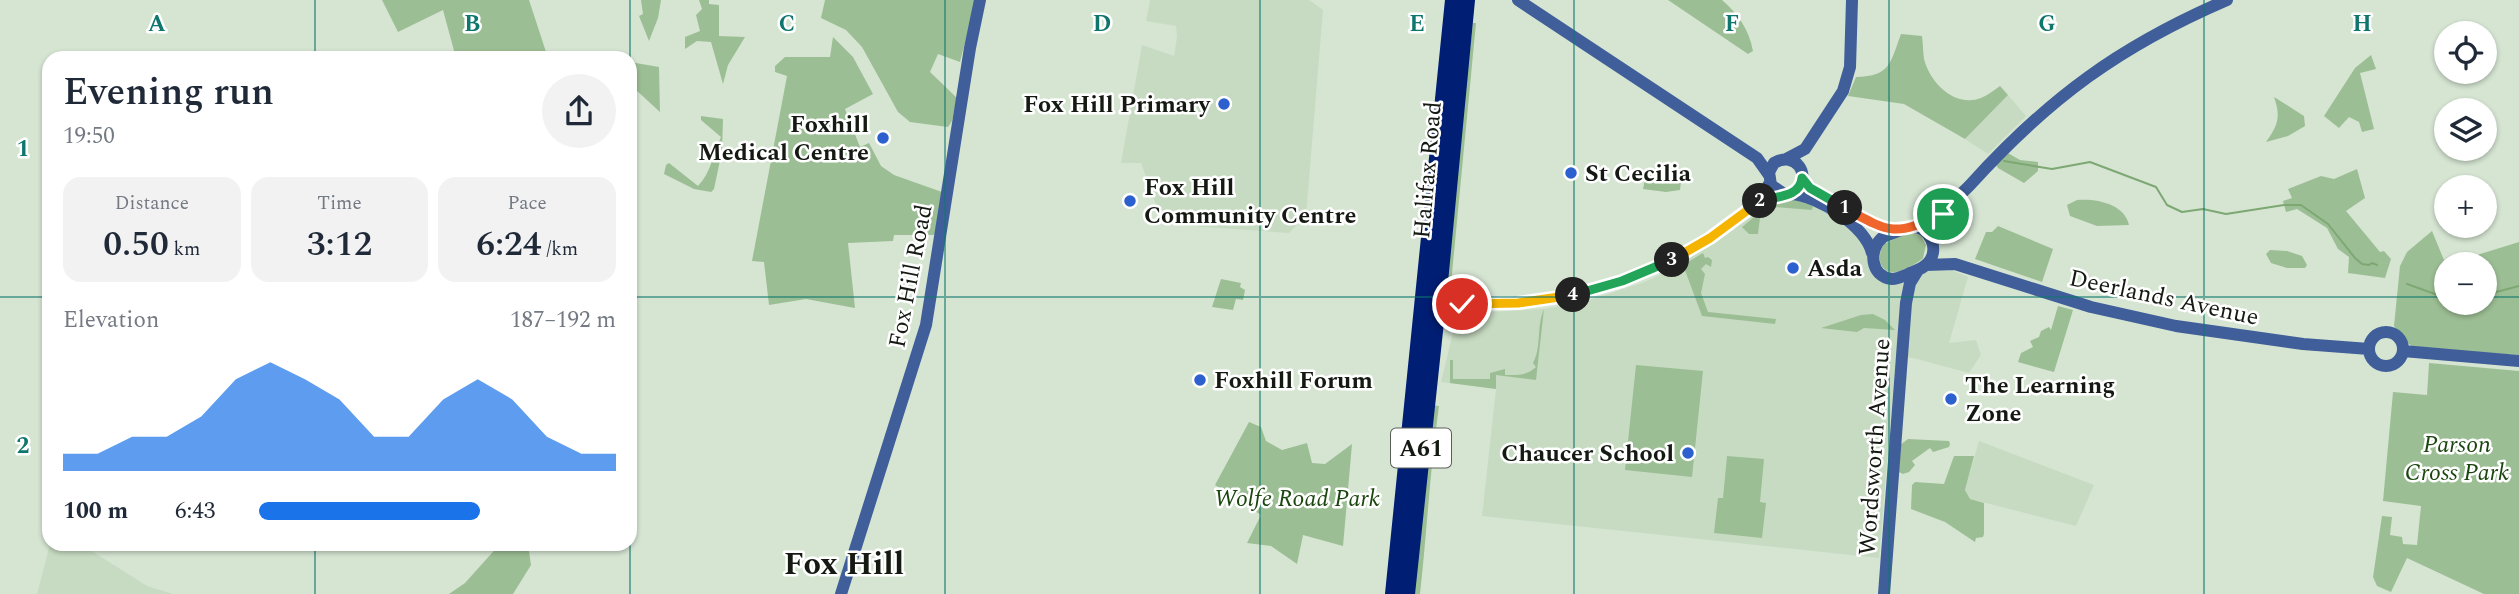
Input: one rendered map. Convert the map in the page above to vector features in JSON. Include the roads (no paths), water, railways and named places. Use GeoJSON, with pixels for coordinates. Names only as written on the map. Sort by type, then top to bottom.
{"type":"FeatureCollection","features":[{"type":"Feature","properties":{"kind":"highway","name":"Halifax Road"},"geometry":{"type":"LineString","coordinates":[[1406,594],[1453,0]]}},
{"type":"Feature","properties":{"kind":"highway","name":"Halifax Road"},"geometry":{"type":"LineString","coordinates":[[1393,594],[1467,0]]}},
{"type":"Feature","properties":{"kind":"street","name":"Fox Hill Road"},"geometry":{"type":"LineString","coordinates":[[841,594],[926,325],[980,0]]}},
{"type":"Feature","properties":{"kind":"street"},"geometry":{"type":"LineString","coordinates":[[1518,0],[1757,158],[1775,190],[1808,197],[1854,226],[1868,241],[1877,271],[1890,278],[1900,289],[1906,303]]}},
{"type":"Feature","properties":{"kind":"street"},"geometry":{"type":"LineString","coordinates":[[1430,302],[1537,302],[1607,286],[1673,260],[1692,250],[1759,201],[1799,188],[1805,149],[1843,91],[1850,67],[1852,0]]}},
{"type":"Feature","properties":{"kind":"street"},"geometry":{"type":"LineString","coordinates":[[1890,278],[1901,277],[1922,267],[1932,256],[1932,232],[1943,214],[1998,154],[2071,88],[2147,38],[2228,0]]}},
{"type":"Feature","properties":{"kind":"street"},"geometry":{"type":"LineString","coordinates":[[1759,201],[1769,178],[1770,167],[1805,149]]}},
{"type":"Feature","properties":{"kind":"street"},"geometry":{"type":"LineString","coordinates":[[1757,158],[1796,161],[1810,188],[1879,227],[1923,230],[1932,241]]}},
{"type":"Feature","properties":{"kind":"street"},"geometry":{"type":"LineString","coordinates":[[1872,253],[1877,241],[1943,214]]}},
{"type":"Feature","properties":{"kind":"street","name":"Deerlands Avenue"},"geometry":{"type":"LineString","coordinates":[[1932,241],[1955,264]]}},
{"type":"Feature","properties":{"kind":"street","name":"Deerlands Avenue"},"geometry":{"type":"LineString","coordinates":[[1922,267],[1955,264],[2091,307],[2176,326],[2289,342],[2369,349]]}},
{"type":"Feature","properties":{"kind":"street","name":"Wordsworth Avenue"},"geometry":{"type":"LineString","coordinates":[[1884,594],[1906,303],[1910,283],[1922,267]]}},
{"type":"Feature","properties":{"kind":"street"},"geometry":{"type":"LineString","coordinates":[[2388,332],[2400,339],[2403,351],[2394,364],[2385,366],[2374,361],[2369,349],[2378,334],[2388,332]]}},
{"type":"Feature","properties":{"kind":"street"},"geometry":{"type":"LineString","coordinates":[[2403,351],[2519,361]]}},
{"type":"Feature","properties":{"kind":"waterway"},"geometry":{"type":"LineString","coordinates":[[2004,161],[2052,169],[2090,162],[2156,187],[2167,205],[2182,212],[2203,209],[2226,214],[2301,205],[2328,224],[2362,264],[2377,265]]}},
{"type":"Feature","properties":{"kind":"waterway"},"geometry":{"type":"LineString","coordinates":[[2407,284],[2434,294]]}},
{"type":"Feature","properties":{"kind":"waterway"},"geometry":{"type":"LineString","coordinates":[[2497,292],[2519,286]]}},
{"type":"Feature","properties":{"kind":"place","name":"Fox Hill Primary"},"geometry":{"type":"Point","coordinates":[1224,104]}},
{"type":"Feature","properties":{"kind":"place","name":"Foxhill Medical Centre"},"geometry":{"type":"Point","coordinates":[883,138]}},
{"type":"Feature","properties":{"kind":"place","name":"St Cecilia"},"geometry":{"type":"Point","coordinates":[1571,173]}},
{"type":"Feature","properties":{"kind":"place","name":"Fox Hill Community Centre"},"geometry":{"type":"Point","coordinates":[1130,201]}},
{"type":"Feature","properties":{"kind":"place","name":"Asda"},"geometry":{"type":"Point","coordinates":[1793,268]}},
{"type":"Feature","properties":{"kind":"place","name":"Foxhill Forum"},"geometry":{"type":"Point","coordinates":[1200,380]}},
{"type":"Feature","properties":{"kind":"place","name":"The Learning Zone"},"geometry":{"type":"Point","coordinates":[1951,399]}},
{"type":"Feature","properties":{"kind":"place","name":"Chaucer School"},"geometry":{"type":"Point","coordinates":[1688,453]}},
{"type":"Feature","properties":{"kind":"district","name":"Fox Hill"},"geometry":{"type":"Point","coordinates":[844,563]}},
{"type":"Feature","properties":{"kind":"park label","name":"Parson Cross Park"},"geometry":{"type":"Point","coordinates":[2457,458]}},
{"type":"Feature","properties":{"kind":"park label","name":"Wolfe Road Park"},"geometry":{"type":"Point","coordinates":[1297,498]}}]}
